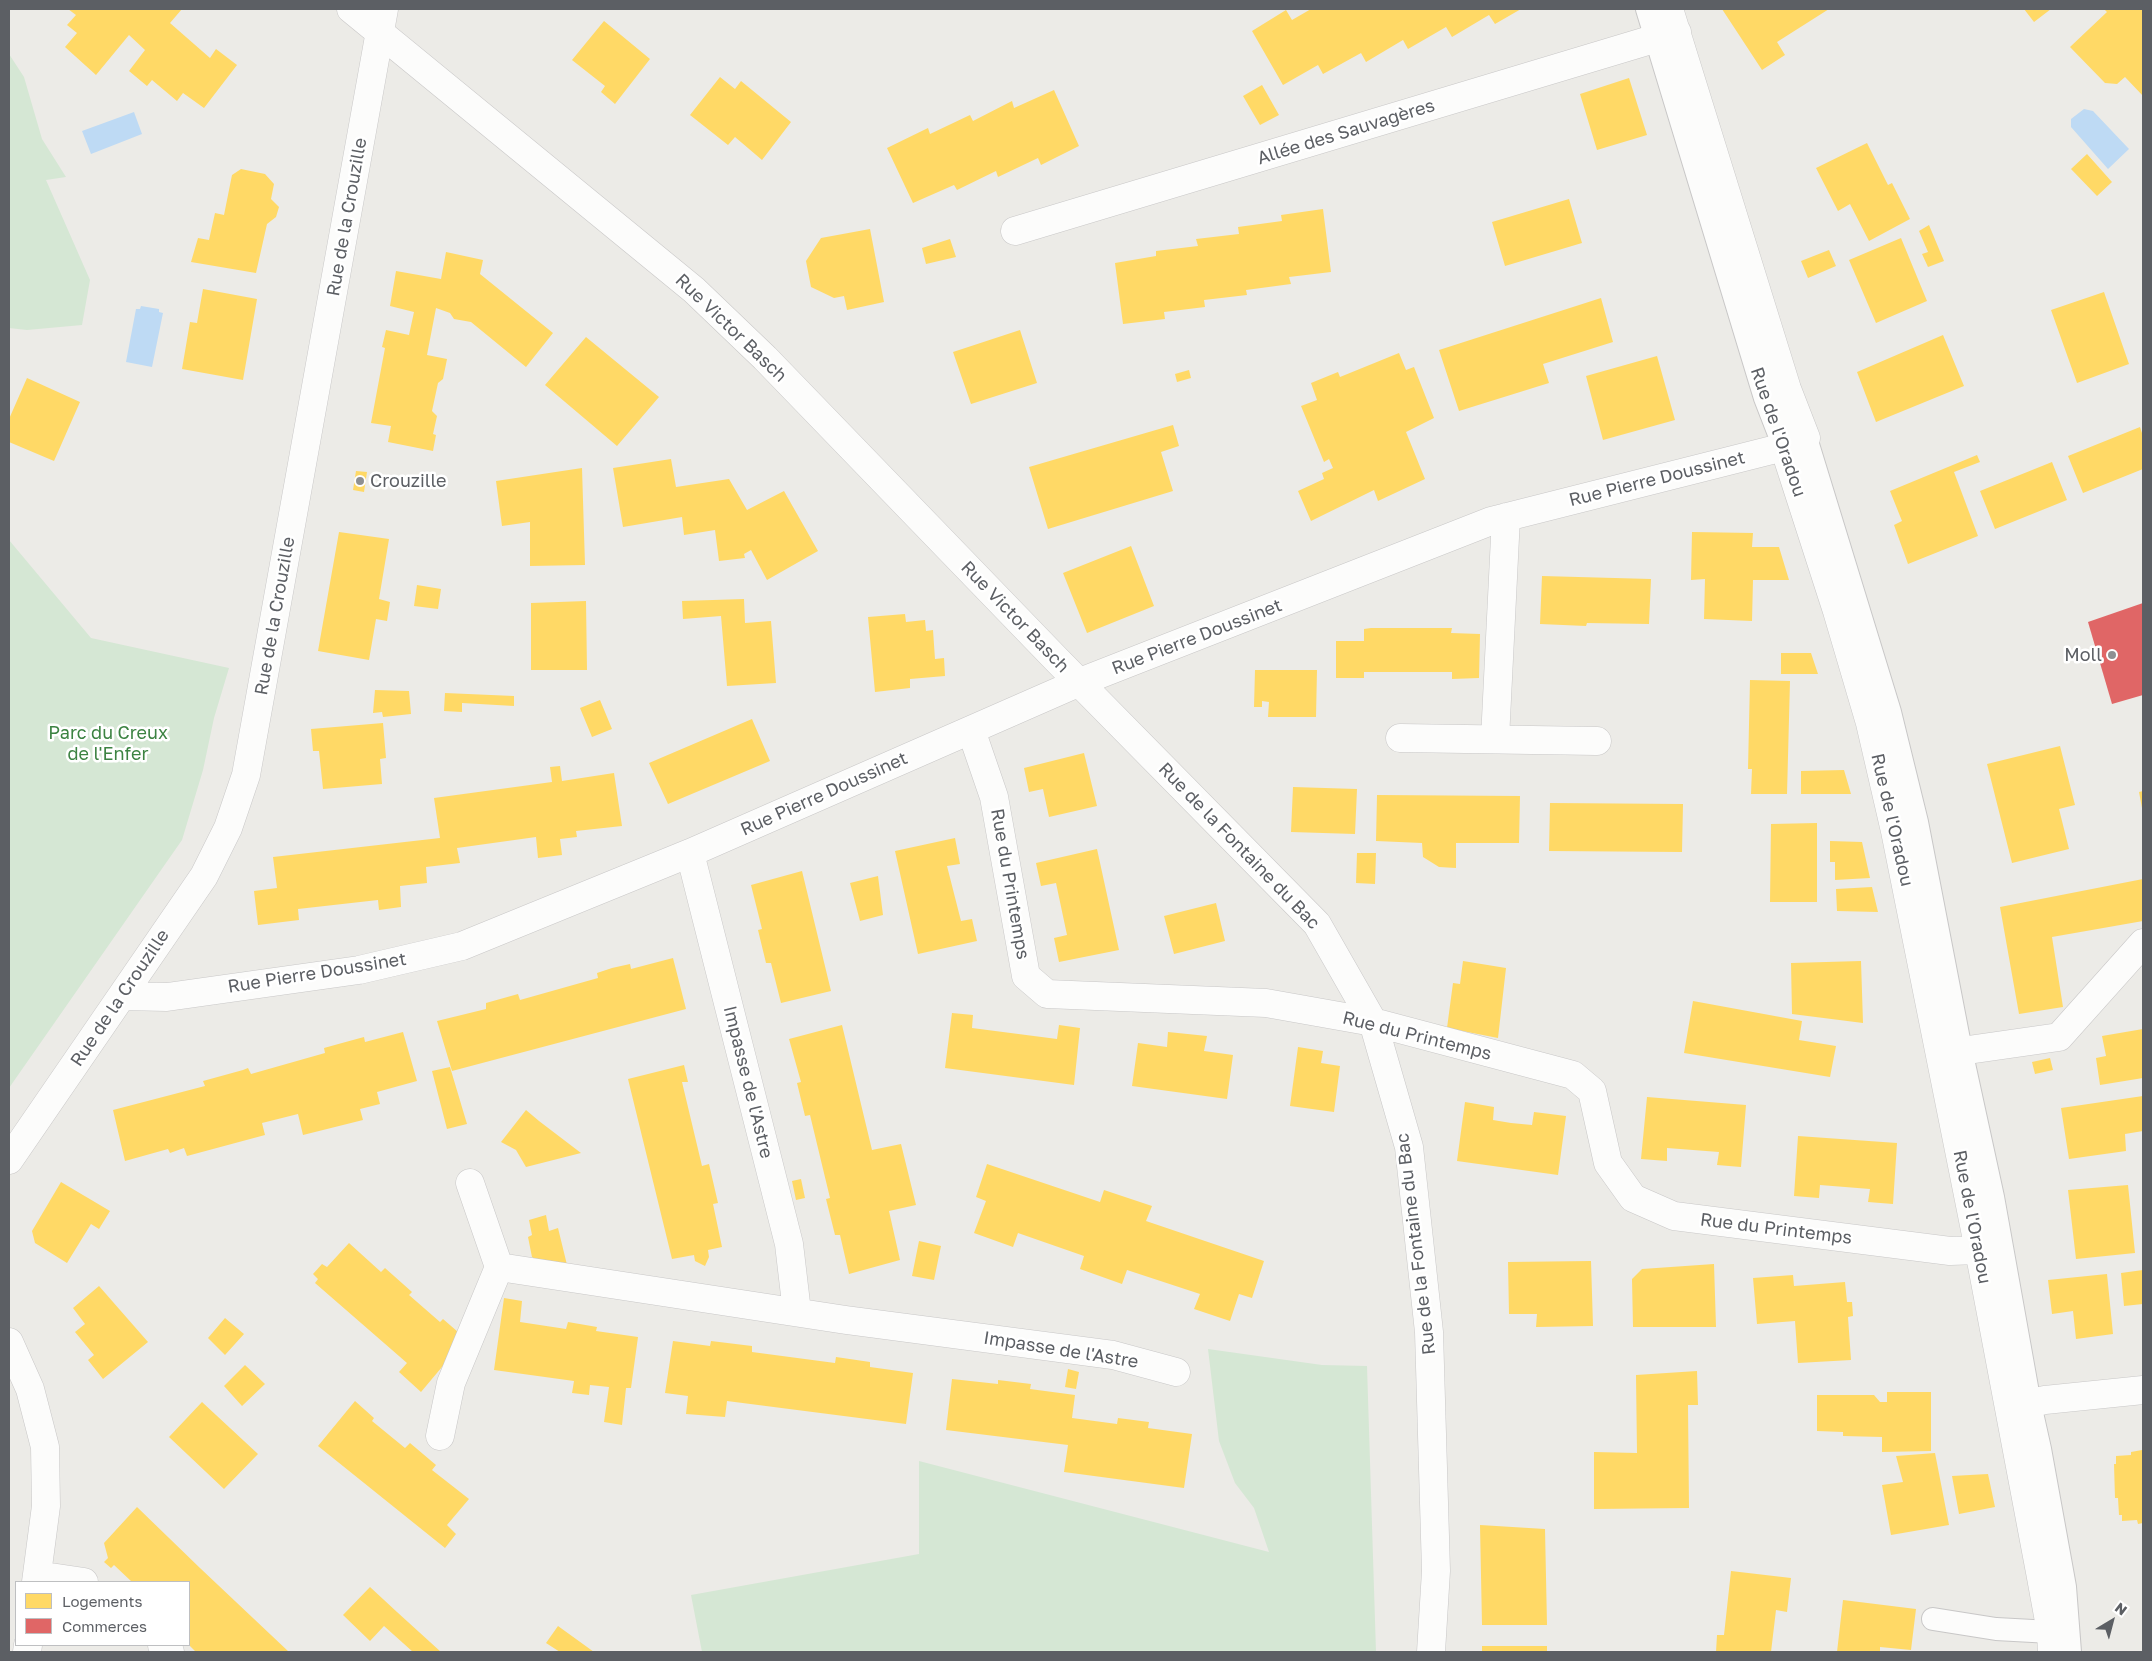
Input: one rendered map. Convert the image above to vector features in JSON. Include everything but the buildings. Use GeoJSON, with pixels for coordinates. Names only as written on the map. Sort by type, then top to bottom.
{"type":"FeatureCollection","features":[{"type":"Feature","properties":{"kind":"street","name":"Rue Victor Basch"},"geometry":{"type":"LineString","coordinates":[[351,9],[383,20],[694,290],[765,358],[1080,682]]}},
{"type":"Feature","properties":{"kind":"street","name":"Rue de la Crouzille"},"geometry":{"type":"LineString","coordinates":[[9,1160],[204,876],[228,828],[246,775],[383,20]]}},
{"type":"Feature","properties":{"kind":"street","name":"Allée des Sauvagères"},"geometry":{"type":"LineString","coordinates":[[1015,231],[1668,26]]}},
{"type":"Feature","properties":{"kind":"street","name":"Rue de l'Oradou"},"geometry":{"type":"LineString","coordinates":[[1668,26],[1787,389],[1795,443],[1837,611],[1870,723],[1918,936],[1950,1052],[1979,1250],[2019,1406],[2051,1642]]}},
{"type":"Feature","properties":{"kind":"street","name":"Rue Pierre Doussinet"},"geometry":{"type":"LineString","coordinates":[[122,996],[167,997],[359,970],[462,946],[690,853],[1080,682],[1506,517],[1795,443]]}},
{"type":"Feature","properties":{"kind":"street"},"geometry":{"type":"LineString","coordinates":[[1494,739],[1506,517]]}},
{"type":"Feature","properties":{"kind":"street","name":"Rue de la Fontaine du Bac"},"geometry":{"type":"LineString","coordinates":[[1080,682],[1317,924],[1372,1022],[1409,1147],[1429,1332],[1436,1571],[1431,1652]]}},
{"type":"Feature","properties":{"kind":"street","name":"Rue du Printemps"},"geometry":{"type":"LineString","coordinates":[[971,730],[994,797],[1026,976],[1047,994],[1266,1003],[1372,1022],[1573,1075],[1592,1091],[1608,1163],[1633,1198],[1674,1216],[1950,1251],[1979,1250]]}},
{"type":"Feature","properties":{"kind":"street"},"geometry":{"type":"LineString","coordinates":[[1400,738],[1597,741]]}},
{"type":"Feature","properties":{"kind":"street","name":"Impasse de l'Astre"},"geometry":{"type":"LineString","coordinates":[[690,853],[789,1244],[797,1312]]}},
{"type":"Feature","properties":{"kind":"street"},"geometry":{"type":"LineString","coordinates":[[1950,1052],[2058,1037],[2143,943]]}},
{"type":"Feature","properties":{"kind":"street"},"geometry":{"type":"LineString","coordinates":[[440,1436],[451,1383],[499,1267],[470,1183]]}},
{"type":"Feature","properties":{"kind":"street","name":"Impasse de l'Astre"},"geometry":{"type":"LineString","coordinates":[[499,1267],[846,1320],[1113,1355],[1176,1372]]}},
{"type":"Feature","properties":{"kind":"street"},"geometry":{"type":"LineString","coordinates":[[9,1342],[30,1389],[42,1429],[46,1456],[46,1506],[37,1579],[68,1581]]}},
{"type":"Feature","properties":{"kind":"street"},"geometry":{"type":"LineString","coordinates":[[2019,1406],[2066,1398],[2143,1390]]}},
{"type":"Feature","properties":{"kind":"lane","name":"Rue de l'Oradou"},"geometry":{"type":"LineString","coordinates":[[1647,9],[1668,26]]}},
{"type":"Feature","properties":{"kind":"lane","name":"Rue de l'Oradou"},"geometry":{"type":"LineString","coordinates":[[1950,1052],[1993,1197],[2019,1406],[2040,1449],[2064,1588],[2070,1652]]}},
{"type":"Feature","properties":{"kind":"lane"},"geometry":{"type":"LineString","coordinates":[[1933,1619],[1996,1629],[2051,1642]]}},
{"type":"Feature","properties":{"kind":"green space"},"geometry":{"type":"Polygon","coordinates":[[[9,54],[24,77],[42,139],[66,177],[46,180],[90,280],[82,325],[27,330],[9,328],[9,54]]]}},
{"type":"Feature","properties":{"kind":"green space","name":"Parc du Creux de l'Enfer"},"geometry":{"type":"Polygon","coordinates":[[[9,540],[91,638],[229,668],[214,718],[203,770],[182,840],[9,1088],[9,540]]]}},
{"type":"Feature","properties":{"kind":"green space"},"geometry":{"type":"Polygon","coordinates":[[[1208,1349],[1322,1365],[1367,1366],[1376,1652],[702,1652],[691,1595],[919,1554],[919,1461],[1269,1552],[1254,1508],[1235,1483],[1219,1441],[1208,1349]]]}},
{"type":"Feature","properties":{"kind":"water"},"geometry":{"type":"Polygon","coordinates":[[[2084,109],[2093,111],[2129,149],[2108,169],[2071,127],[2071,119],[2084,109]]]}},
{"type":"Feature","properties":{"kind":"water"},"geometry":{"type":"Polygon","coordinates":[[[134,112],[142,134],[91,154],[82,131],[134,112]]]}},
{"type":"Feature","properties":{"kind":"water"},"geometry":{"type":"Polygon","coordinates":[[[141,306],[159,309],[159,312],[163,313],[152,367],[126,362],[136,309],[140,309],[141,306]]]}},
{"type":"Feature","properties":{"kind":"place","name":"Crouzille"},"geometry":{"type":"Point","coordinates":[360,481]}},
{"type":"Feature","properties":{"kind":"place","name":"Moll"},"geometry":{"type":"Point","coordinates":[2112,655]}}]}
